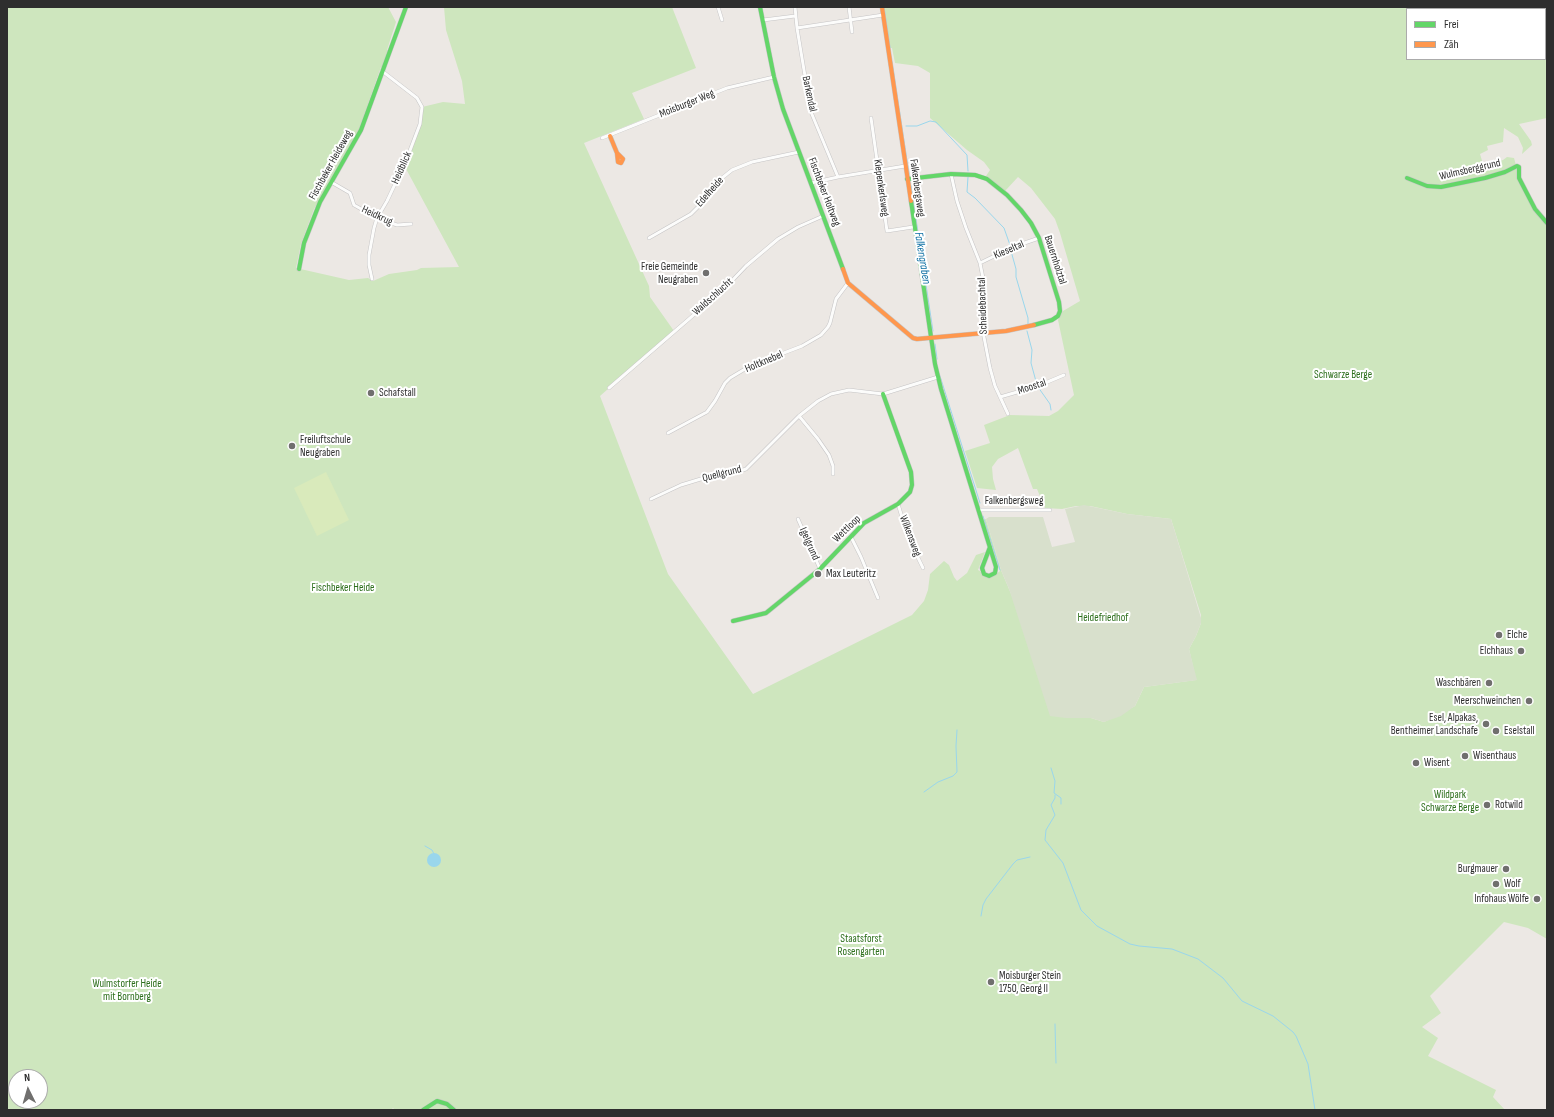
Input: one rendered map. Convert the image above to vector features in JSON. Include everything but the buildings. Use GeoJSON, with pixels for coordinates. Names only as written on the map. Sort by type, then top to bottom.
{"type":"FeatureCollection","features":[{"type":"Feature","properties":{"kind":"street","name":"Fischbeker Heideweg"},"geometry":{"type":"LineString","coordinates":[[299,269],[304,244],[317,208],[361,130],[406,7]]}},
{"type":"Feature","properties":{"kind":"street"},"geometry":{"type":"LineString","coordinates":[[718,7],[722,20]]}},
{"type":"Feature","properties":{"kind":"street","name":"Fischbeker Holtweg"},"geometry":{"type":"LineString","coordinates":[[760,7],[774,76],[783,109],[848,283],[913,338],[931,337]]}},
{"type":"Feature","properties":{"kind":"street","name":"Barkendal"},"geometry":{"type":"LineString","coordinates":[[795,7],[795,16],[812,112],[838,177]]}},
{"type":"Feature","properties":{"kind":"street"},"geometry":{"type":"LineString","coordinates":[[849,7],[852,32]]}},
{"type":"Feature","properties":{"kind":"street","name":"Falkenbergsweg"},"geometry":{"type":"LineString","coordinates":[[882,7],[913,227],[938,377],[979,510],[990,547],[996,570],[994,574],[989,576],[984,574],[982,568],[990,547]]}},
{"type":"Feature","properties":{"kind":"street"},"geometry":{"type":"LineString","coordinates":[[797,28],[883,15]]}},
{"type":"Feature","properties":{"kind":"street"},"geometry":{"type":"LineString","coordinates":[[763,20],[795,16]]}},
{"type":"Feature","properties":{"kind":"street","name":"Heidblick"},"geometry":{"type":"LineString","coordinates":[[372,279],[369,266],[369,255],[372,233],[377,218],[387,201],[406,161],[420,124],[422,111],[422,107],[417,98],[382,71]]}},
{"type":"Feature","properties":{"kind":"street","name":"Moisburger Weg"},"geometry":{"type":"LineString","coordinates":[[602,138],[727,88],[774,76]]}},
{"type":"Feature","properties":{"kind":"street","name":"Kiepenkerlsweg"},"geometry":{"type":"LineString","coordinates":[[871,118],[887,231],[913,227]]}},
{"type":"Feature","properties":{"kind":"street"},"geometry":{"type":"LineString","coordinates":[[610,136],[617,153]]}},
{"type":"Feature","properties":{"kind":"street","name":"Edelheide"},"geometry":{"type":"LineString","coordinates":[[649,238],[691,214],[700,205],[716,182],[732,170],[752,162],[799,152]]}},
{"type":"Feature","properties":{"kind":"street"},"geometry":{"type":"LineString","coordinates":[[811,183],[905,166]]}},
{"type":"Feature","properties":{"kind":"street","name":"Wulmsberggrund"},"geometry":{"type":"LineString","coordinates":[[1407,178],[1427,186],[1441,187],[1485,178],[1505,172],[1517,166],[1519,168],[1519,178],[1537,211],[1547,223]]}},
{"type":"Feature","properties":{"kind":"street","name":"Bauernholztal"},"geometry":{"type":"LineString","coordinates":[[907,179],[951,174],[975,175],[991,181],[1007,195],[1031,223],[1039,238],[1061,308],[1059,314],[1054,319],[1029,327],[1006,331],[931,337]]}},
{"type":"Feature","properties":{"kind":"street","name":"Scheidebachtal"},"geometry":{"type":"LineString","coordinates":[[951,174],[957,201],[980,263],[985,288],[983,332],[990,368],[1000,397],[1008,414]]}},
{"type":"Feature","properties":{"kind":"street","name":"Heidkrug"},"geometry":{"type":"LineString","coordinates":[[331,182],[350,193],[354,205],[377,218],[400,226],[411,224]]}},
{"type":"Feature","properties":{"kind":"street","name":"Waldschlucht"},"geometry":{"type":"LineString","coordinates":[[609,388],[726,287],[746,266],[781,237],[798,227],[823,216]]}},
{"type":"Feature","properties":{"kind":"street","name":"Kieseltal"},"geometry":{"type":"LineString","coordinates":[[980,263],[1013,247],[1039,238]]}},
{"type":"Feature","properties":{"kind":"street","name":"Holtknebel"},"geometry":{"type":"LineString","coordinates":[[668,433],[711,408],[725,383],[730,378],[750,366],[802,346],[821,335],[828,327],[836,299],[848,283]]}},
{"type":"Feature","properties":{"kind":"street","name":"Moostal"},"geometry":{"type":"LineString","coordinates":[[1000,397],[1038,386],[1064,376]]}},
{"type":"Feature","properties":{"kind":"street","name":"Quellgrund"},"geometry":{"type":"LineString","coordinates":[[651,499],[704,478],[734,473],[746,469],[799,416],[818,401],[831,394],[849,390],[883,394],[938,377]]}},
{"type":"Feature","properties":{"kind":"street","name":"Wettloop"},"geometry":{"type":"LineString","coordinates":[[733,621],[766,612],[820,569],[864,523],[898,504],[910,492],[912,478],[883,394]]}},
{"type":"Feature","properties":{"kind":"street"},"geometry":{"type":"LineString","coordinates":[[799,416],[829,455],[833,466],[833,474]]}},
{"type":"Feature","properties":{"kind":"street","name":"Wilkensweg"},"geometry":{"type":"LineString","coordinates":[[898,504],[908,537],[923,568]]}},
{"type":"Feature","properties":{"kind":"street","name":"Falkenbergsweg"},"geometry":{"type":"LineString","coordinates":[[979,510],[1050,510]]}},
{"type":"Feature","properties":{"kind":"street","name":"Igelgrund"},"geometry":{"type":"LineString","coordinates":[[798,519],[820,569]]}},
{"type":"Feature","properties":{"kind":"street"},"geometry":{"type":"LineString","coordinates":[[851,538],[861,557],[878,598]]}},
{"type":"Feature","properties":{"kind":"street"},"geometry":{"type":"LineString","coordinates":[[423,1110],[437,1101],[447,1104],[454,1110]]}},
{"type":"Feature","properties":{"kind":"green space","name":"Fischbeker Heide"},"geometry":{"type":"Polygon","coordinates":[[[7,7],[388,7],[396,22],[388,50],[359,130],[314,209],[301,244],[296,268],[349,280],[368,278],[373,281],[389,274],[417,270],[421,268],[459,267],[405,167],[421,124],[422,107],[443,102],[465,104],[462,81],[446,30],[444,7],[672,7],[696,68],[632,93],[644,119],[584,143],[649,286],[650,297],[674,331],[600,396],[668,574],[753,694],[912,615],[924,601],[928,590],[930,574],[944,561],[949,565],[957,581],[967,573],[976,555],[985,552],[978,570],[982,574],[990,577],[995,575],[1000,571],[983,520],[986,519],[1001,570],[1066,718],[1091,718],[1104,722],[1135,706],[1144,687],[1196,680],[1189,649],[1201,623],[1201,615],[1171,519],[1127,514],[1090,506],[1076,506],[1062,509],[1045,508],[1037,489],[1033,489],[1018,448],[998,459],[992,467],[996,490],[977,488],[965,451],[990,443],[984,425],[1010,415],[1049,416],[1058,411],[1074,395],[1058,320],[1063,311],[1080,301],[1055,219],[1031,188],[1018,177],[1005,191],[986,176],[990,170],[984,162],[967,150],[930,118],[930,73],[918,66],[895,63],[892,48],[889,48],[883,7],[1547,7],[1547,118],[1519,124],[1531,141],[1532,145],[1522,154],[1523,148],[1518,137],[1504,128],[1503,142],[1487,146],[1488,150],[1480,154],[1483,164],[1487,163],[1488,165],[1503,160],[1507,157],[1514,158],[1519,176],[1535,209],[1547,223],[1547,939],[1528,928],[1504,922],[1430,996],[1441,1013],[1422,1027],[1438,1038],[1428,1056],[1496,1090],[1493,1097],[1505,1110],[395,1110],[393,1108],[391,1110],[7,1110],[7,7]]]}},
{"type":"Feature","properties":{"kind":"green space"},"geometry":{"type":"Polygon","coordinates":[[[326,472],[349,520],[317,536],[294,488],[326,472]]]}},
{"type":"Feature","properties":{"kind":"green space","name":"Heidefriedhof"},"geometry":{"type":"Polygon","coordinates":[[[1084,505],[1127,514],[1171,519],[1201,618],[1201,623],[1196,636],[1189,649],[1197,680],[1144,687],[1135,706],[1121,716],[1104,722],[1091,718],[1066,718],[1050,716],[1009,589],[1001,570],[986,519],[989,517],[1043,517],[1052,547],[1075,542],[1065,509],[1084,505]]]}},
{"type":"Feature","properties":{"kind":"water"},"geometry":{"type":"Polygon","coordinates":[[[434,853],[439,855],[441,860],[439,865],[434,867],[429,865],[427,860],[429,855],[434,853]]]}},
{"type":"Feature","properties":{"kind":"waterway","name":"Falkengraben"},"geometry":{"type":"LineString","coordinates":[[884,7],[890,48]]}},
{"type":"Feature","properties":{"kind":"waterway","name":"Falkengraben"},"geometry":{"type":"LineString","coordinates":[[892,62],[909,174]]}},
{"type":"Feature","properties":{"kind":"waterway"},"geometry":{"type":"LineString","coordinates":[[906,126],[917,126],[930,121],[936,122],[967,155],[968,171]]}},
{"type":"Feature","properties":{"kind":"waterway"},"geometry":{"type":"LineString","coordinates":[[968,177],[967,192],[975,198],[1004,228],[1010,245]]}},
{"type":"Feature","properties":{"kind":"waterway","name":"Falkengraben"},"geometry":{"type":"LineString","coordinates":[[911,186],[933,331]]}},
{"type":"Feature","properties":{"kind":"waterway"},"geometry":{"type":"LineString","coordinates":[[1011,251],[1016,269],[1016,277],[1028,318],[1028,324]]}},
{"type":"Feature","properties":{"kind":"waterway"},"geometry":{"type":"LineString","coordinates":[[1027,331],[1032,350],[1031,363],[1037,385]]}},
{"type":"Feature","properties":{"kind":"waterway","name":"Falkengraben"},"geometry":{"type":"LineString","coordinates":[[935,344],[937,359]]}},
{"type":"Feature","properties":{"kind":"waterway","name":"Falkengraben"},"geometry":{"type":"LineString","coordinates":[[940,376],[980,503]]}},
{"type":"Feature","properties":{"kind":"waterway"},"geometry":{"type":"LineString","coordinates":[[1038,387],[1050,404],[1051,410]]}},
{"type":"Feature","properties":{"kind":"waterway","name":"Falkengraben"},"geometry":{"type":"LineString","coordinates":[[983,516],[1000,570]]}},
{"type":"Feature","properties":{"kind":"waterway"},"geometry":{"type":"LineString","coordinates":[[924,792],[938,782],[953,776],[957,772],[957,730]]}},
{"type":"Feature","properties":{"kind":"waterway"},"geometry":{"type":"LineString","coordinates":[[1051,768],[1055,781],[1054,793],[1061,798],[1061,804]]}},
{"type":"Feature","properties":{"kind":"waterway"},"geometry":{"type":"LineString","coordinates":[[1055,795],[1051,805],[1055,815],[1046,830],[1045,840],[1063,863],[1081,910],[1097,926],[1130,944],[1172,949],[1198,959],[1223,978],[1242,1001],[1273,1016],[1293,1032],[1308,1064],[1315,1110]]}},
{"type":"Feature","properties":{"kind":"waterway"},"geometry":{"type":"LineString","coordinates":[[425,846],[432,850],[434,854]]}},
{"type":"Feature","properties":{"kind":"waterway"},"geometry":{"type":"LineString","coordinates":[[981,916],[986,899],[1013,864],[1017,860],[1030,857]]}},
{"type":"Feature","properties":{"kind":"waterway"},"geometry":{"type":"LineString","coordinates":[[1055,1024],[1056,1063]]}},
{"type":"Feature","properties":{"kind":"traffic: fast"},"geometry":{"type":"LineString","coordinates":[[299,269],[304,243],[320,202],[361,130],[406,7]]}},
{"type":"Feature","properties":{"kind":"traffic: fast"},"geometry":{"type":"LineString","coordinates":[[760,7],[774,77],[783,109],[843,269]]}},
{"type":"Feature","properties":{"kind":"traffic: fast"},"geometry":{"type":"LineString","coordinates":[[1407,178],[1427,186],[1441,187],[1485,178],[1505,172],[1517,166],[1519,167],[1519,178],[1535,209],[1547,223]]}},
{"type":"Feature","properties":{"kind":"traffic: fast"},"geometry":{"type":"LineString","coordinates":[[907,179],[951,174],[975,175],[987,179],[1007,195],[1021,210],[1031,223],[1039,238],[1059,302],[1060,311],[1058,316],[1052,320],[1034,325]]}},
{"type":"Feature","properties":{"kind":"traffic: fast"},"geometry":{"type":"LineString","coordinates":[[911,201],[935,364],[941,389],[996,567],[995,573],[989,576],[984,574],[982,568],[990,547]]}},
{"type":"Feature","properties":{"kind":"traffic: fast"},"geometry":{"type":"LineString","coordinates":[[733,621],[766,613],[820,569],[864,523],[898,504],[910,492],[912,485],[911,472],[883,394]]}},
{"type":"Feature","properties":{"kind":"traffic: fast"},"geometry":{"type":"LineString","coordinates":[[423,1110],[437,1101],[447,1104],[454,1110]]}},
{"type":"Feature","properties":{"kind":"traffic: slow"},"geometry":{"type":"LineString","coordinates":[[882,7],[911,201]]}},
{"type":"Feature","properties":{"kind":"traffic: slow"},"geometry":{"type":"LineString","coordinates":[[610,136],[617,153],[623,159],[621,163],[618,162],[617,153]]}},
{"type":"Feature","properties":{"kind":"traffic: slow"},"geometry":{"type":"LineString","coordinates":[[843,269],[848,283],[913,338],[917,339],[1006,331],[1034,325]]}},
{"type":"Feature","properties":{"kind":"place","name":"Freie Gemeinde Neugraben"},"geometry":{"type":"Point","coordinates":[706,273]}},
{"type":"Feature","properties":{"kind":"place","name":"Schafstall"},"geometry":{"type":"Point","coordinates":[371,393]}},
{"type":"Feature","properties":{"kind":"place","name":"Freiluftschule Neugraben"},"geometry":{"type":"Point","coordinates":[292,446]}},
{"type":"Feature","properties":{"kind":"place","name":"Max Leuteritz"},"geometry":{"type":"Point","coordinates":[818,574]}},
{"type":"Feature","properties":{"kind":"place","name":"Elche"},"geometry":{"type":"Point","coordinates":[1499,635]}},
{"type":"Feature","properties":{"kind":"place","name":"Elchhaus"},"geometry":{"type":"Point","coordinates":[1521,651]}},
{"type":"Feature","properties":{"kind":"place","name":"Waschbären"},"geometry":{"type":"Point","coordinates":[1489,683]}},
{"type":"Feature","properties":{"kind":"place","name":"Meerschweinchen"},"geometry":{"type":"Point","coordinates":[1529,701]}},
{"type":"Feature","properties":{"kind":"place","name":"Esel, Alpakas, Bentheimer Landschafe"},"geometry":{"type":"Point","coordinates":[1486,724]}},
{"type":"Feature","properties":{"kind":"place","name":"Eselstall"},"geometry":{"type":"Point","coordinates":[1496,731]}},
{"type":"Feature","properties":{"kind":"place","name":"Wisenthaus"},"geometry":{"type":"Point","coordinates":[1465,756]}},
{"type":"Feature","properties":{"kind":"place","name":"Wisent"},"geometry":{"type":"Point","coordinates":[1416,763]}},
{"type":"Feature","properties":{"kind":"place","name":"Rotwild"},"geometry":{"type":"Point","coordinates":[1487,805]}},
{"type":"Feature","properties":{"kind":"place","name":"Burgmauer"},"geometry":{"type":"Point","coordinates":[1506,869]}},
{"type":"Feature","properties":{"kind":"place","name":"Wolf"},"geometry":{"type":"Point","coordinates":[1496,884]}},
{"type":"Feature","properties":{"kind":"place","name":"Infohaus Wölfe"},"geometry":{"type":"Point","coordinates":[1537,899]}},
{"type":"Feature","properties":{"kind":"place","name":"Moisburger Stein 1750, Georg II"},"geometry":{"type":"Point","coordinates":[991,982]}},
{"type":"Feature","properties":{"kind":"park label","name":"Schwarze Berge"},"geometry":{"type":"Point","coordinates":[1343,375]}},
{"type":"Feature","properties":{"kind":"park label","name":"Wildpark Schwarze Berge"},"geometry":{"type":"Point","coordinates":[1450,801]}},
{"type":"Feature","properties":{"kind":"park label","name":"Staatsforst Rosengarten"},"geometry":{"type":"Point","coordinates":[861,945]}},
{"type":"Feature","properties":{"kind":"park label","name":"Wulmstorfer Heide mit Bornberg"},"geometry":{"type":"Point","coordinates":[127,990]}}]}
